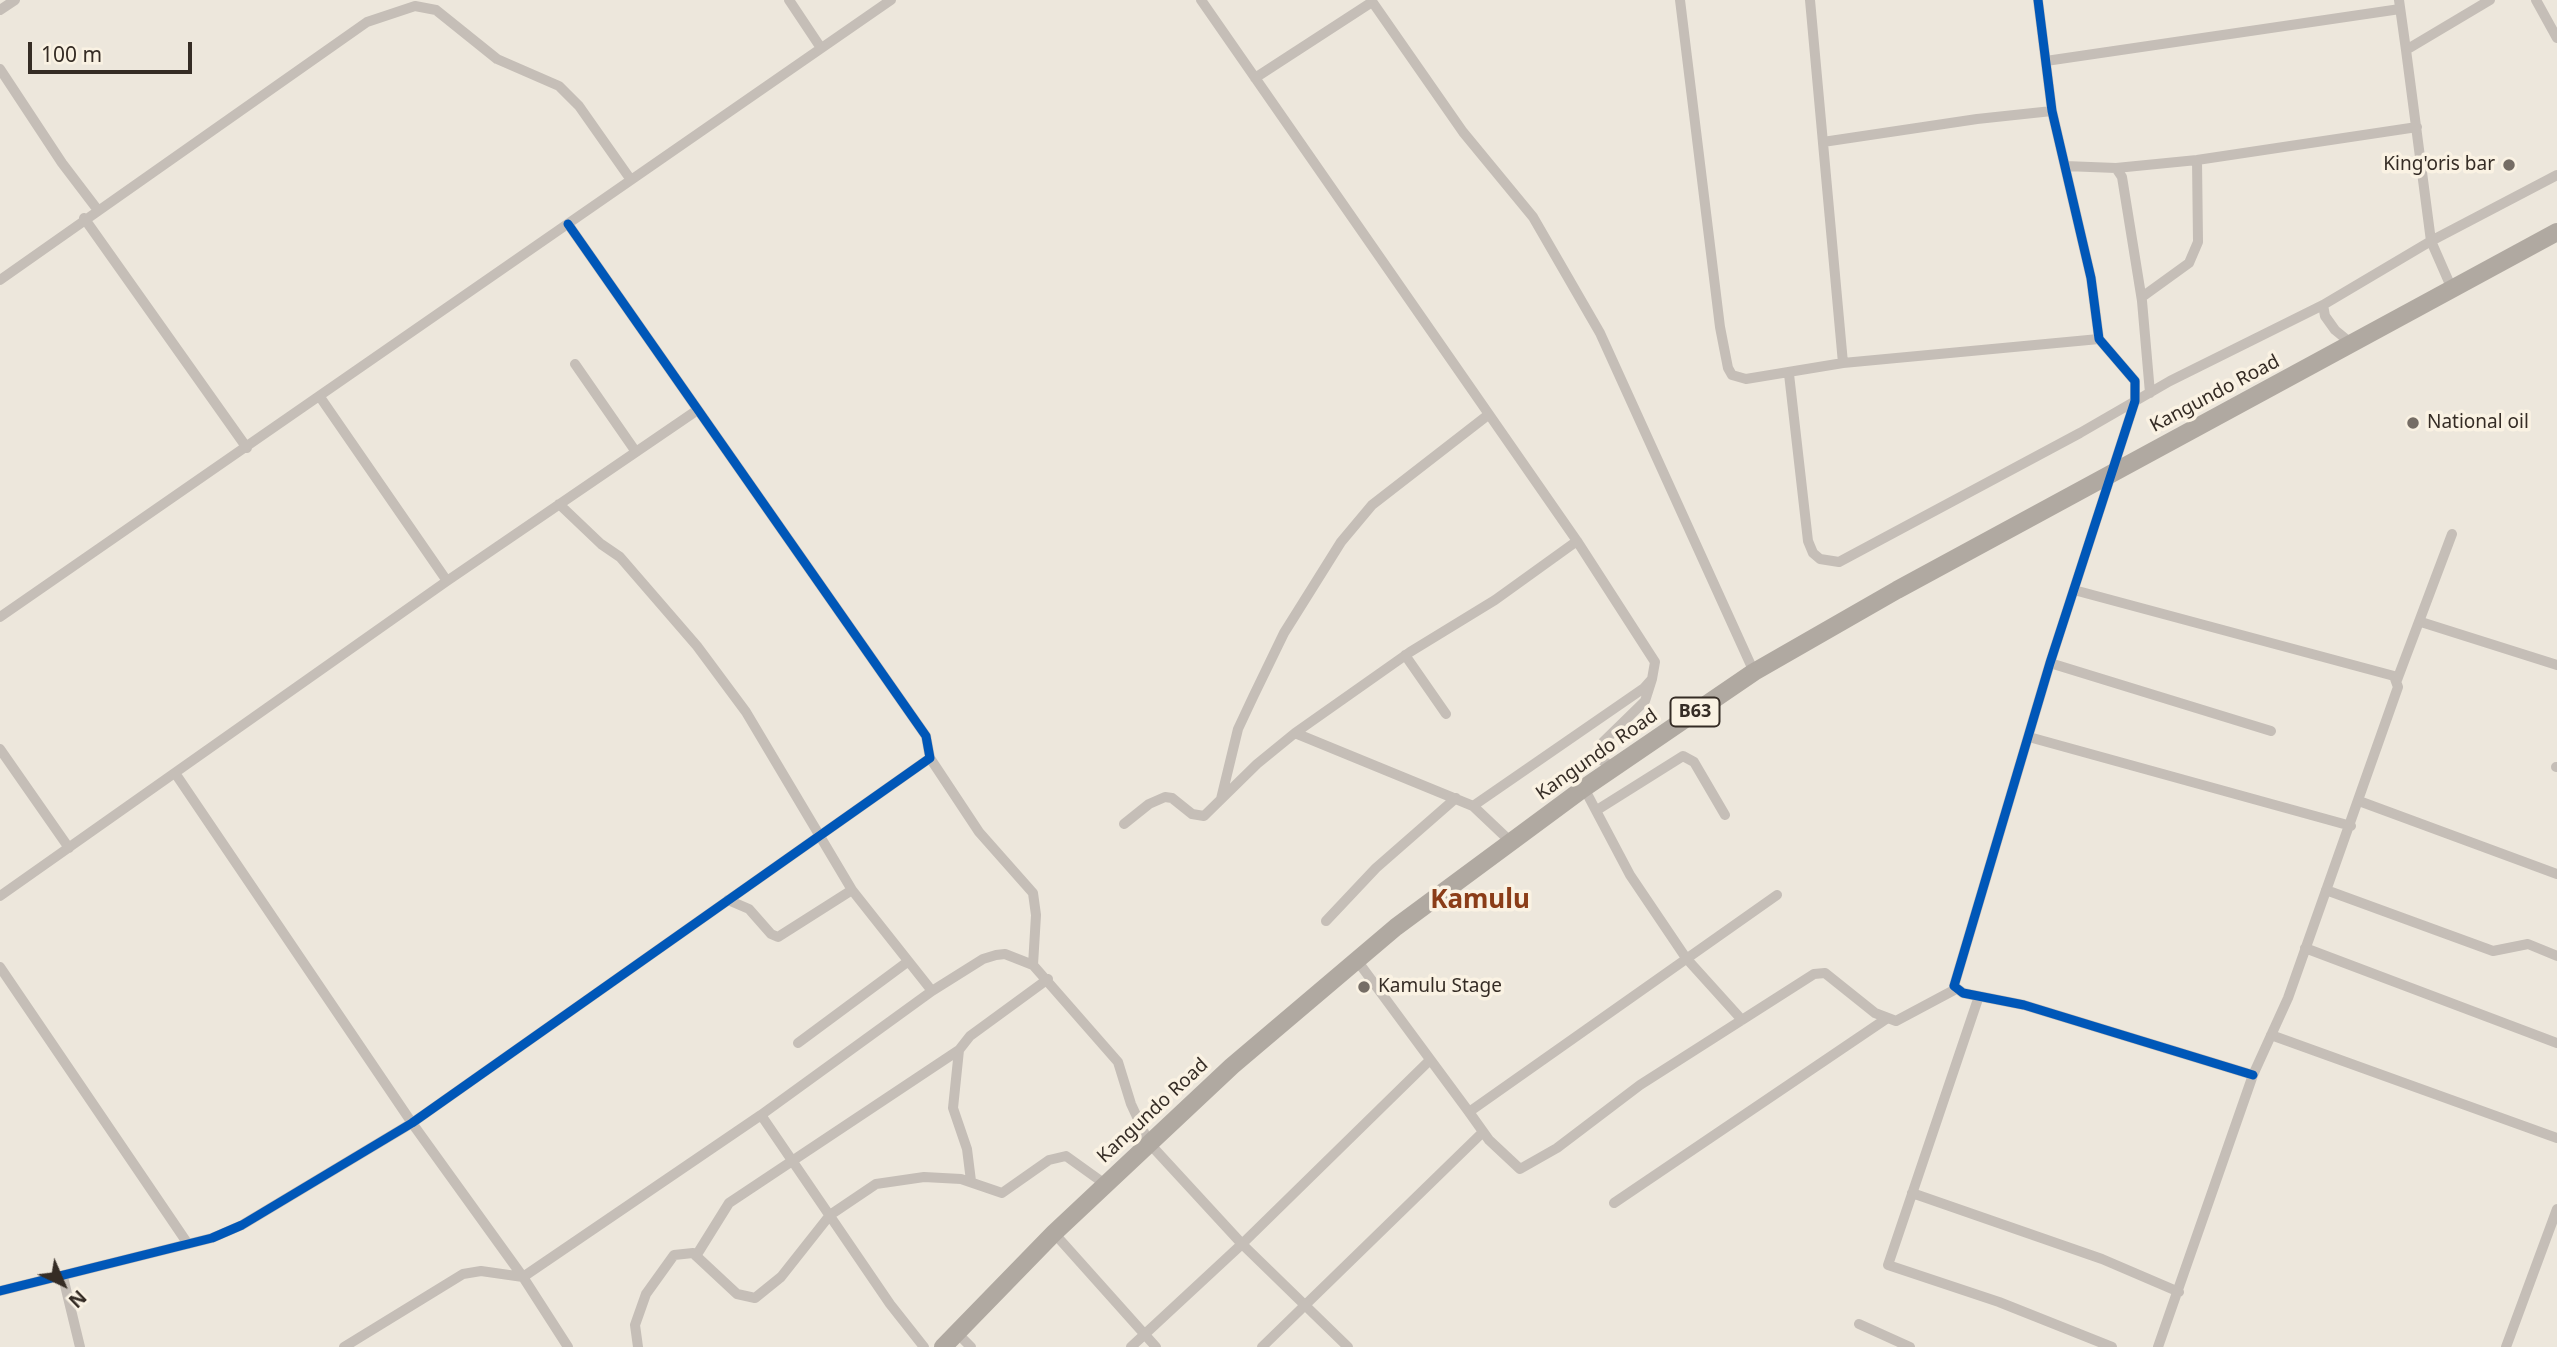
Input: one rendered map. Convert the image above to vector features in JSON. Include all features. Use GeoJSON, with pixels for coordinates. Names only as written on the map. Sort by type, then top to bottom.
{"type":"FeatureCollection","features":[{"type":"Feature","properties":{"kind":"highway","name":"Kangundo Road"},"geometry":{"type":"LineString","coordinates":[[943,1347],[1054,1233],[1232,1066],[1356,959],[1584,788],[1754,673],[1897,590],[2557,232]]}},
{"type":"Feature","properties":{"kind":"street"},"geometry":{"type":"LineString","coordinates":[[0,10],[15,0]]}},
{"type":"Feature","properties":{"kind":"street"},"geometry":{"type":"LineString","coordinates":[[789,0],[821,48]]}},
{"type":"Feature","properties":{"kind":"street"},"geometry":{"type":"LineString","coordinates":[[0,617],[891,0]]}},
{"type":"Feature","properties":{"kind":"street"},"geometry":{"type":"LineString","coordinates":[[1201,0],[1577,541],[1651,654],[1655,662],[1645,701],[1603,742],[1600,759],[1614,768]]}},
{"type":"Feature","properties":{"kind":"street"},"geometry":{"type":"LineString","coordinates":[[1681,0],[1720,327],[1728,368],[1740,379],[1789,374],[1843,363],[2099,339]]}},
{"type":"Feature","properties":{"kind":"street"},"geometry":{"type":"LineString","coordinates":[[1810,0],[1843,363]]}},
{"type":"Feature","properties":{"kind":"street"},"geometry":{"type":"LineString","coordinates":[[1956,989],[1954,981],[2050,663],[2135,401],[2135,381],[2099,339],[2091,278],[2052,111],[2038,0]]}},
{"type":"Feature","properties":{"kind":"street"},"geometry":{"type":"LineString","coordinates":[[2406,50],[2490,0]]}},
{"type":"Feature","properties":{"kind":"street"},"geometry":{"type":"LineString","coordinates":[[2536,0],[2557,38]]}},
{"type":"Feature","properties":{"kind":"street"},"geometry":{"type":"LineString","coordinates":[[1255,78],[1372,1],[1463,132],[1533,217],[1560,263],[1600,334],[1754,673]]}},
{"type":"Feature","properties":{"kind":"street"},"geometry":{"type":"LineString","coordinates":[[2046,61],[2400,4],[2431,241],[2452,289]]}},
{"type":"Feature","properties":{"kind":"street"},"geometry":{"type":"LineString","coordinates":[[0,280],[84,218],[367,22],[415,6],[436,10],[497,58],[559,86],[579,106],[631,180]]}},
{"type":"Feature","properties":{"kind":"street"},"geometry":{"type":"LineString","coordinates":[[0,69],[62,163],[97,209]]}},
{"type":"Feature","properties":{"kind":"street"},"geometry":{"type":"LineString","coordinates":[[1823,142],[1977,119],[2052,111]]}},
{"type":"Feature","properties":{"kind":"street"},"geometry":{"type":"LineString","coordinates":[[2065,166],[2116,168],[2197,160],[2417,127]]}},
{"type":"Feature","properties":{"kind":"street"},"geometry":{"type":"LineString","coordinates":[[2142,297],[2189,263],[2198,242],[2197,160]]}},
{"type":"Feature","properties":{"kind":"street"},"geometry":{"type":"LineString","coordinates":[[2116,168],[2124,184],[2142,297],[2150,393]]}},
{"type":"Feature","properties":{"kind":"street"},"geometry":{"type":"LineString","coordinates":[[1789,374],[1808,541],[1813,553],[1829,563],[1839,562],[2150,393],[2323,305],[2431,241],[2557,175]]}},
{"type":"Feature","properties":{"kind":"street"},"geometry":{"type":"LineString","coordinates":[[84,218],[247,448]]}},
{"type":"Feature","properties":{"kind":"street"},"geometry":{"type":"LineString","coordinates":[[568,224],[696,411],[926,736],[930,758],[979,832],[1032,893],[1036,915],[1033,965]]}},
{"type":"Feature","properties":{"kind":"street"},"geometry":{"type":"LineString","coordinates":[[2323,305],[2325,316],[2335,330],[2352,344]]}},
{"type":"Feature","properties":{"kind":"street"},"geometry":{"type":"LineString","coordinates":[[575,364],[636,452]]}},
{"type":"Feature","properties":{"kind":"street"},"geometry":{"type":"LineString","coordinates":[[320,397],[447,581]]}},
{"type":"Feature","properties":{"kind":"street"},"geometry":{"type":"LineString","coordinates":[[0,896],[447,581],[696,411]]}},
{"type":"Feature","properties":{"kind":"street"},"geometry":{"type":"LineString","coordinates":[[1221,801],[1238,729],[1252,697],[1284,634],[1340,542],[1372,505],[1488,415]]}},
{"type":"Feature","properties":{"kind":"street"},"geometry":{"type":"LineString","coordinates":[[559,504],[601,544],[620,557],[697,646],[746,712],[852,890],[906,963],[932,991]]}},
{"type":"Feature","properties":{"kind":"street"},"geometry":{"type":"LineString","coordinates":[[2158,1347],[2253,1075],[2271,1035],[2351,826],[2398,687],[2397,680],[2452,534]]}},
{"type":"Feature","properties":{"kind":"street"},"geometry":{"type":"LineString","coordinates":[[1124,824],[1149,804],[1165,797],[1172,798],[1192,814],[1204,816],[1257,764],[1295,733],[1405,655],[1495,600],[1577,541]]}},
{"type":"Feature","properties":{"kind":"street"},"geometry":{"type":"LineString","coordinates":[[2074,590],[2393,676],[2397,680]]}},
{"type":"Feature","properties":{"kind":"street"},"geometry":{"type":"LineString","coordinates":[[2421,622],[2557,665]]}},
{"type":"Feature","properties":{"kind":"street"},"geometry":{"type":"LineString","coordinates":[[1405,655],[1446,714]]}},
{"type":"Feature","properties":{"kind":"street"},"geometry":{"type":"LineString","coordinates":[[2050,663],[2271,731]]}},
{"type":"Feature","properties":{"kind":"street"},"geometry":{"type":"LineString","coordinates":[[1473,806],[1644,688],[1652,678]]}},
{"type":"Feature","properties":{"kind":"street"},"geometry":{"type":"LineString","coordinates":[[1295,733],[1473,806],[1511,842]]}},
{"type":"Feature","properties":{"kind":"street"},"geometry":{"type":"LineString","coordinates":[[2029,737],[2351,826]]}},
{"type":"Feature","properties":{"kind":"street"},"geometry":{"type":"LineString","coordinates":[[0,749],[69,848]]}},
{"type":"Feature","properties":{"kind":"street"},"geometry":{"type":"LineString","coordinates":[[1597,810],[1683,756],[1694,762],[1725,815]]}},
{"type":"Feature","properties":{"kind":"street"},"geometry":{"type":"LineString","coordinates":[[0,1291],[188,1244],[242,1225],[412,1123],[930,758]]}},
{"type":"Feature","properties":{"kind":"street"},"geometry":{"type":"LineString","coordinates":[[175,773],[412,1123],[523,1277],[568,1347]]}},
{"type":"Feature","properties":{"kind":"street"},"geometry":{"type":"LineString","coordinates":[[1584,788],[1630,875],[1686,958],[1742,1020]]}},
{"type":"Feature","properties":{"kind":"street"},"geometry":{"type":"LineString","coordinates":[[1326,921],[1376,869],[1456,798]]}},
{"type":"Feature","properties":{"kind":"street"},"geometry":{"type":"LineString","coordinates":[[2359,801],[2557,874]]}},
{"type":"Feature","properties":{"kind":"street"},"geometry":{"type":"LineString","coordinates":[[728,901],[749,909],[771,934],[778,937],[852,890]]}},
{"type":"Feature","properties":{"kind":"street"},"geometry":{"type":"LineString","coordinates":[[2326,890],[2493,951],[2528,944],[2557,956]]}},
{"type":"Feature","properties":{"kind":"street"},"geometry":{"type":"LineString","coordinates":[[1469,1112],[1777,895]]}},
{"type":"Feature","properties":{"kind":"street"},"geometry":{"type":"LineString","coordinates":[[2305,948],[2557,1043]]}},
{"type":"Feature","properties":{"kind":"street"},"geometry":{"type":"LineString","coordinates":[[344,1347],[463,1273],[481,1271],[523,1277],[761,1115],[932,991],[983,959],[1005,954],[1033,965],[1048,979],[1118,1062],[1131,1104],[1149,1143],[1242,1244],[1348,1347]]}},
{"type":"Feature","properties":{"kind":"street"},"geometry":{"type":"LineString","coordinates":[[1356,959],[1483,1132],[1514,1167],[1526,1168],[1558,1148],[1640,1085],[1820,972],[1886,1019]]}},
{"type":"Feature","properties":{"kind":"street"},"geometry":{"type":"LineString","coordinates":[[798,1043],[906,963]]}},
{"type":"Feature","properties":{"kind":"street"},"geometry":{"type":"LineString","coordinates":[[0,967],[188,1244]]}},
{"type":"Feature","properties":{"kind":"street"},"geometry":{"type":"LineString","coordinates":[[696,1256],[729,1203],[959,1050],[970,1036],[1048,979]]}},
{"type":"Feature","properties":{"kind":"street"},"geometry":{"type":"LineString","coordinates":[[1614,1203],[1886,1019],[1904,1018],[1956,989],[2024,1006],[2253,1075]]}},
{"type":"Feature","properties":{"kind":"street"},"geometry":{"type":"LineString","coordinates":[[1979,996],[1887,1261],[1891,1268],[1999,1302],[2112,1347]]}},
{"type":"Feature","properties":{"kind":"street"},"geometry":{"type":"LineString","coordinates":[[2271,1035],[2557,1138]]}},
{"type":"Feature","properties":{"kind":"street"},"geometry":{"type":"LineString","coordinates":[[959,1050],[953,1108],[967,1149],[971,1181]]}},
{"type":"Feature","properties":{"kind":"street"},"geometry":{"type":"LineString","coordinates":[[1131,1347],[1242,1244],[1430,1060]]}},
{"type":"Feature","properties":{"kind":"street"},"geometry":{"type":"LineString","coordinates":[[761,1115],[890,1304],[924,1347]]}},
{"type":"Feature","properties":{"kind":"street"},"geometry":{"type":"LineString","coordinates":[[1262,1347],[1483,1132]]}},
{"type":"Feature","properties":{"kind":"street"},"geometry":{"type":"LineString","coordinates":[[638,1347],[635,1325],[646,1294],[674,1255],[685,1252],[696,1256],[737,1294],[755,1298],[781,1277],[830,1215],[876,1184],[924,1177],[971,1181],[996,1192],[1007,1192],[1049,1160],[1066,1156],[1105,1184]]}},
{"type":"Feature","properties":{"kind":"street"},"geometry":{"type":"LineString","coordinates":[[1912,1193],[2102,1259],[2179,1292]]}},
{"type":"Feature","properties":{"kind":"street"},"geometry":{"type":"LineString","coordinates":[[2506,1347],[2557,1209]]}},
{"type":"Feature","properties":{"kind":"street"},"geometry":{"type":"LineString","coordinates":[[1054,1233],[1156,1347]]}},
{"type":"Feature","properties":{"kind":"street"},"geometry":{"type":"LineString","coordinates":[[63,1277],[80,1347]]}},
{"type":"Feature","properties":{"kind":"street"},"geometry":{"type":"LineString","coordinates":[[1859,1324],[1910,1347]]}},
{"type":"Feature","properties":{"kind":"street"},"geometry":{"type":"LineString","coordinates":[[957,1333],[971,1347]]}},
{"type":"Feature","properties":{"kind":"cycle path"},"geometry":{"type":"LineString","coordinates":[[2038,0],[2052,111],[2091,278],[2099,339],[2135,381],[2135,401],[2050,663],[1954,986],[1963,993],[2024,1005],[2253,1075]]}},
{"type":"Feature","properties":{"kind":"cycle path"},"geometry":{"type":"LineString","coordinates":[[0,1291],[212,1238],[242,1225],[412,1123],[930,758],[926,736],[568,224]]}},
{"type":"Feature","properties":{"kind":"place","name":"King'oris bar"},"geometry":{"type":"Point","coordinates":[2509,165]}},
{"type":"Feature","properties":{"kind":"place","name":"National oil"},"geometry":{"type":"Point","coordinates":[2413,423]}},
{"type":"Feature","properties":{"kind":"place","name":"Kamulu Stage"},"geometry":{"type":"Point","coordinates":[1364,987]}},
{"type":"Feature","properties":{"kind":"district","name":"Kamulu"},"geometry":{"type":"Point","coordinates":[1480,901]}}]}
